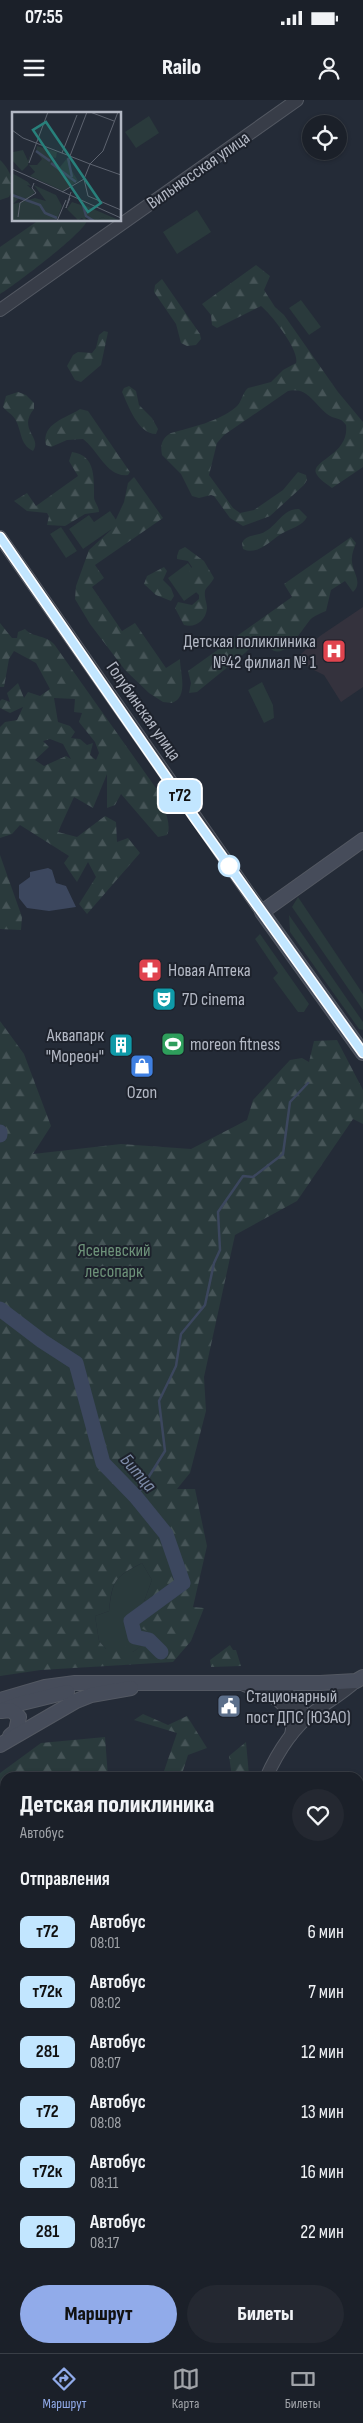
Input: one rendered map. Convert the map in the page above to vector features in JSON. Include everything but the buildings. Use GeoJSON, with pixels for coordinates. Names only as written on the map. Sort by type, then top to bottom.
{"type":"FeatureCollection","features":[{"type":"Feature","properties":{"kind":"main road"},"geometry":{"type":"LineString","coordinates":[[262,912],[363,840]]}},
{"type":"Feature","properties":{"kind":"main road","name":"Голубинская улица"},"geometry":{"type":"LineString","coordinates":[[262,912],[363,1053]]}},
{"type":"Feature","properties":{"kind":"main road"},"geometry":{"type":"LineString","coordinates":[[0,1700],[31,1690],[83,1682],[241,1684],[359,1679]]}},
{"type":"Feature","properties":{"kind":"main road"},"geometry":{"type":"LineString","coordinates":[[0,1711],[22,1703],[78,1690],[157,1683]]}},
{"type":"Feature","properties":{"kind":"main road"},"geometry":{"type":"LineString","coordinates":[[0,1745],[63,1708],[90,1695],[157,1683]]}},
{"type":"Feature","properties":{"kind":"main road"},"geometry":{"type":"LineString","coordinates":[[0,1696],[26,1689],[31,1690]]}},
{"type":"Feature","properties":{"kind":"main road"},"geometry":{"type":"LineString","coordinates":[[0,1711],[11,1710],[19,1717],[16,1731],[0,1745]]}},
{"type":"Feature","properties":{"kind":"street","name":"Вильнюсская улица"},"geometry":{"type":"LineString","coordinates":[[0,310],[297,100]]}},
{"type":"Feature","properties":{"kind":"street","name":"Голубинская улица"},"geometry":{"type":"LineString","coordinates":[[0,537],[262,912]]}},
{"type":"Feature","properties":{"kind":"street"},"geometry":{"type":"LineString","coordinates":[[269,1772],[291,1735],[306,1719],[345,1692],[359,1679]]}},
{"type":"Feature","properties":{"kind":"street"},"geometry":{"type":"LineString","coordinates":[[273,1683],[284,1689],[302,1710],[306,1719]]}},
{"type":"Feature","properties":{"kind":"street"},"geometry":{"type":"LineString","coordinates":[[241,1684],[266,1693],[285,1706],[292,1717],[294,1725],[291,1735]]}},
{"type":"Feature","properties":{"kind":"shaded area","name":"Детская поликлиника №42 филиал № 1"},"geometry":{"type":"Polygon","coordinates":[[[363,607],[363,687],[341,702],[324,675],[308,667],[300,655],[320,636],[363,607]]]}},
{"type":"Feature","properties":{"kind":"green space"},"geometry":{"type":"Polygon","coordinates":[[[149,116],[159,133],[136,148],[125,132],[149,116]]]}},
{"type":"Feature","properties":{"kind":"green space"},"geometry":{"type":"Polygon","coordinates":[[[0,160],[9,172],[12,187],[9,197],[0,200],[0,160]]]}},
{"type":"Feature","properties":{"kind":"green space"},"geometry":{"type":"Polygon","coordinates":[[[197,210],[211,232],[177,254],[163,232],[197,210]]]}},
{"type":"Feature","properties":{"kind":"green space"},"geometry":{"type":"Polygon","coordinates":[[[38,221],[87,221],[61,248],[0,294],[0,247],[38,221]]]}},
{"type":"Feature","properties":{"kind":"green space"},"geometry":{"type":"Polygon","coordinates":[[[256,265],[270,276],[264,290],[275,307],[284,315],[338,392],[363,422],[363,467],[332,488],[320,479],[316,470],[342,444],[346,425],[341,420],[327,414],[301,391],[288,391],[224,435],[217,443],[209,475],[233,508],[240,513],[254,510],[283,490],[298,472],[306,475],[307,480],[304,485],[270,516],[243,526],[230,518],[214,496],[199,498],[192,496],[181,474],[162,455],[161,448],[162,442],[171,433],[221,417],[238,405],[248,388],[271,382],[283,370],[296,363],[294,350],[278,324],[261,306],[217,328],[212,325],[211,315],[202,304],[256,265]]]}},
{"type":"Feature","properties":{"kind":"green space"},"geometry":{"type":"Polygon","coordinates":[[[162,279],[200,334],[201,339],[196,345],[187,346],[181,343],[176,324],[154,292],[155,285],[162,279]]]}},
{"type":"Feature","properties":{"kind":"green space"},"geometry":{"type":"Polygon","coordinates":[[[301,300],[321,327],[309,335],[289,308],[301,300]]]}},
{"type":"Feature","properties":{"kind":"green space"},"geometry":{"type":"Polygon","coordinates":[[[104,331],[108,332],[101,365],[81,382],[75,380],[67,366],[73,355],[78,352],[92,353],[96,348],[99,335],[104,331]]]}},
{"type":"Feature","properties":{"kind":"green space"},"geometry":{"type":"Polygon","coordinates":[[[129,386],[136,391],[139,405],[152,418],[158,429],[156,434],[144,429],[134,418],[122,392],[124,388],[129,386]]]}},
{"type":"Feature","properties":{"kind":"green space"},"geometry":{"type":"Polygon","coordinates":[[[18,392],[26,395],[34,403],[34,409],[29,416],[28,422],[35,442],[33,451],[25,445],[15,419],[3,407],[6,396],[18,392]]]}},
{"type":"Feature","properties":{"kind":"green space"},"geometry":{"type":"Polygon","coordinates":[[[80,409],[88,411],[130,472],[128,475],[121,475],[108,468],[83,439],[67,440],[51,447],[46,445],[45,438],[51,426],[80,409]]]}},
{"type":"Feature","properties":{"kind":"green space"},"geometry":{"type":"Polygon","coordinates":[[[72,452],[80,454],[90,463],[93,476],[94,499],[99,512],[85,514],[65,526],[47,525],[49,516],[47,513],[27,511],[14,501],[27,493],[36,506],[78,476],[69,461],[72,452]]]}},
{"type":"Feature","properties":{"kind":"green space"},"geometry":{"type":"Polygon","coordinates":[[[134,477],[163,518],[95,565],[104,578],[92,587],[122,631],[135,623],[166,668],[180,659],[182,690],[177,700],[172,703],[163,702],[149,693],[125,670],[90,624],[75,599],[76,586],[89,550],[111,530],[124,502],[128,483],[134,477]]]}},
{"type":"Feature","properties":{"kind":"green space"},"geometry":{"type":"Polygon","coordinates":[[[299,509],[307,517],[302,523],[258,549],[248,551],[243,549],[242,543],[244,540],[250,536],[263,533],[289,511],[299,509]]]}},
{"type":"Feature","properties":{"kind":"green space"},"geometry":{"type":"Polygon","coordinates":[[[110,511],[119,524],[83,549],[69,529],[89,515],[94,522],[110,511]]]}},
{"type":"Feature","properties":{"kind":"green space"},"geometry":{"type":"Polygon","coordinates":[[[61,527],[77,551],[66,558],[50,534],[61,527]]]}},
{"type":"Feature","properties":{"kind":"green space"},"geometry":{"type":"Polygon","coordinates":[[[351,537],[356,543],[352,559],[357,585],[353,592],[345,581],[331,590],[326,611],[312,618],[288,647],[282,651],[276,651],[269,647],[264,637],[261,637],[245,653],[197,692],[189,693],[191,683],[188,671],[292,597],[284,584],[351,537]]]}},
{"type":"Feature","properties":{"kind":"green space"},"geometry":{"type":"Polygon","coordinates":[[[185,547],[204,561],[214,578],[205,591],[207,608],[205,617],[196,624],[188,626],[184,625],[175,608],[178,602],[192,605],[199,599],[199,595],[188,584],[187,575],[192,567],[188,561],[177,559],[179,550],[185,547]]]}},
{"type":"Feature","properties":{"kind":"green space"},"geometry":{"type":"Polygon","coordinates":[[[188,563],[205,586],[184,601],[168,578],[188,563]]]}},
{"type":"Feature","properties":{"kind":"green space"},"geometry":{"type":"Polygon","coordinates":[[[164,567],[167,571],[163,580],[171,588],[174,596],[171,601],[156,595],[144,584],[147,576],[164,567]]]}},
{"type":"Feature","properties":{"kind":"green space"},"geometry":{"type":"Polygon","coordinates":[[[0,623],[12,638],[17,638],[18,632],[25,629],[50,641],[158,791],[169,825],[167,835],[158,837],[121,794],[115,805],[107,808],[107,774],[93,808],[74,797],[58,832],[77,837],[105,816],[116,822],[117,842],[128,838],[140,853],[87,914],[79,904],[96,877],[88,862],[77,882],[64,863],[69,856],[20,825],[12,834],[0,838],[0,727],[5,722],[17,720],[23,707],[10,713],[0,708],[0,701],[2,699],[10,702],[7,693],[18,683],[24,698],[28,692],[40,696],[50,689],[36,663],[14,651],[9,659],[4,687],[0,687],[0,623]],[[54,698],[58,722],[70,726],[75,732],[71,738],[80,739],[87,745],[93,743],[90,755],[96,760],[99,753],[95,742],[79,722],[82,713],[74,712],[75,699],[54,698]],[[50,739],[43,741],[49,747],[35,760],[44,766],[66,756],[71,759],[63,744],[50,739]]]}},
{"type":"Feature","properties":{"kind":"green space"},"geometry":{"type":"Polygon","coordinates":[[[262,682],[273,705],[274,718],[264,723],[248,690],[262,682]]]}},
{"type":"Feature","properties":{"kind":"green space"},"geometry":{"type":"Polygon","coordinates":[[[0,855],[22,917],[21,930],[0,929],[0,855]]]}},
{"type":"Feature","properties":{"kind":"green space"},"geometry":{"type":"Polygon","coordinates":[[[298,897],[363,994],[363,1010],[292,907],[298,897]]]}},
{"type":"Feature","properties":{"kind":"green space"},"geometry":{"type":"Polygon","coordinates":[[[289,915],[363,1022],[363,1030],[359,1029],[290,932],[289,915]]]}},
{"type":"Feature","properties":{"kind":"green space"},"geometry":{"type":"Polygon","coordinates":[[[260,934],[309,1004],[304,1012],[298,1012],[273,978],[278,973],[255,939],[260,934]]]}},
{"type":"Feature","properties":{"kind":"green space","name":"Ясеневский лесопарк"},"geometry":{"type":"Polygon","coordinates":[[[0,1021],[24,1054],[51,1126],[33,1154],[121,1144],[191,1149],[247,1120],[253,1100],[290,1060],[302,1058],[309,1062],[314,1041],[337,1040],[363,1090],[363,1124],[353,1119],[297,1201],[235,1235],[204,1377],[206,1411],[190,1473],[177,1489],[195,1489],[207,1546],[193,1607],[204,1608],[191,1641],[173,1662],[41,1670],[0,1676],[0,1021]],[[142,1563],[125,1572],[116,1581],[111,1593],[109,1611],[95,1616],[99,1641],[106,1649],[119,1642],[133,1652],[155,1635],[141,1628],[139,1615],[152,1580],[142,1563]]]}},
{"type":"Feature","properties":{"kind":"green space"},"geometry":{"type":"Polygon","coordinates":[[[142,1563],[152,1580],[139,1615],[156,1635],[133,1652],[106,1649],[99,1641],[95,1616],[109,1611],[112,1592],[120,1576],[142,1563]]]}},
{"type":"Feature","properties":{"kind":"green space"},"geometry":{"type":"Polygon","coordinates":[[[230,1645],[233,1650],[236,1650],[241,1666],[211,1667],[210,1660],[230,1645]]]}},
{"type":"Feature","properties":{"kind":"green space"},"geometry":{"type":"Polygon","coordinates":[[[143,1714],[168,1725],[187,1716],[207,1748],[188,1755],[183,1772],[164,1772],[177,1733],[134,1720],[143,1714]]]}},
{"type":"Feature","properties":{"kind":"green space"},"geometry":{"type":"Polygon","coordinates":[[[105,1737],[108,1772],[1,1772],[41,1743],[105,1737]]]}},
{"type":"Feature","properties":{"kind":"green space"},"geometry":{"type":"Polygon","coordinates":[[[246,1742],[249,1772],[231,1772],[229,1756],[246,1742]]]}},
{"type":"Feature","properties":{"kind":"water"},"geometry":{"type":"Polygon","coordinates":[[[48,868],[52,870],[56,883],[66,886],[76,907],[49,911],[27,908],[19,898],[19,885],[30,877],[30,872],[48,868]]]}},
{"type":"Feature","properties":{"kind":"waterway"},"geometry":{"type":"LineString","coordinates":[[136,1497],[165,1451],[159,1401],[176,1366],[181,1334],[205,1305],[214,1263],[220,1250],[218,1212],[243,1176],[253,1177],[283,1154],[290,1102],[308,1083]]}},
{"type":"Feature","properties":{"kind":"waterway","name":"Битца"},"geometry":{"type":"LineString","coordinates":[[0,1309],[42,1341],[76,1363],[103,1463],[136,1497],[166,1534],[183,1583],[131,1621],[135,1637],[149,1640],[161,1652]]}},
{"type":"Feature","properties":{"kind":"bus line","name":"т72"},"geometry":{"type":"LineString","coordinates":[[0,537],[196,820],[363,1053]]}},
{"type":"Feature","properties":{"kind":"place","name":"Детская поликлиника №42 филиал № 1"},"geometry":{"type":"Point","coordinates":[334,651]}},
{"type":"Feature","properties":{"kind":"place","name":"Новая Аптека"},"geometry":{"type":"Point","coordinates":[150,970]}},
{"type":"Feature","properties":{"kind":"place","name":"7D cinema"},"geometry":{"type":"Point","coordinates":[164,999]}},
{"type":"Feature","properties":{"kind":"place","name":"moreon fitness"},"geometry":{"type":"Point","coordinates":[173,1044]}},
{"type":"Feature","properties":{"kind":"place","name":"Аквапарк \"Мореон\""},"geometry":{"type":"Point","coordinates":[121,1045]}},
{"type":"Feature","properties":{"kind":"place","name":"Ozon"},"geometry":{"type":"Point","coordinates":[142,1066]}},
{"type":"Feature","properties":{"kind":"place","name":"Стационарный пост ДПС (ЮЗАО)"},"geometry":{"type":"Point","coordinates":[229,1706]}}]}
